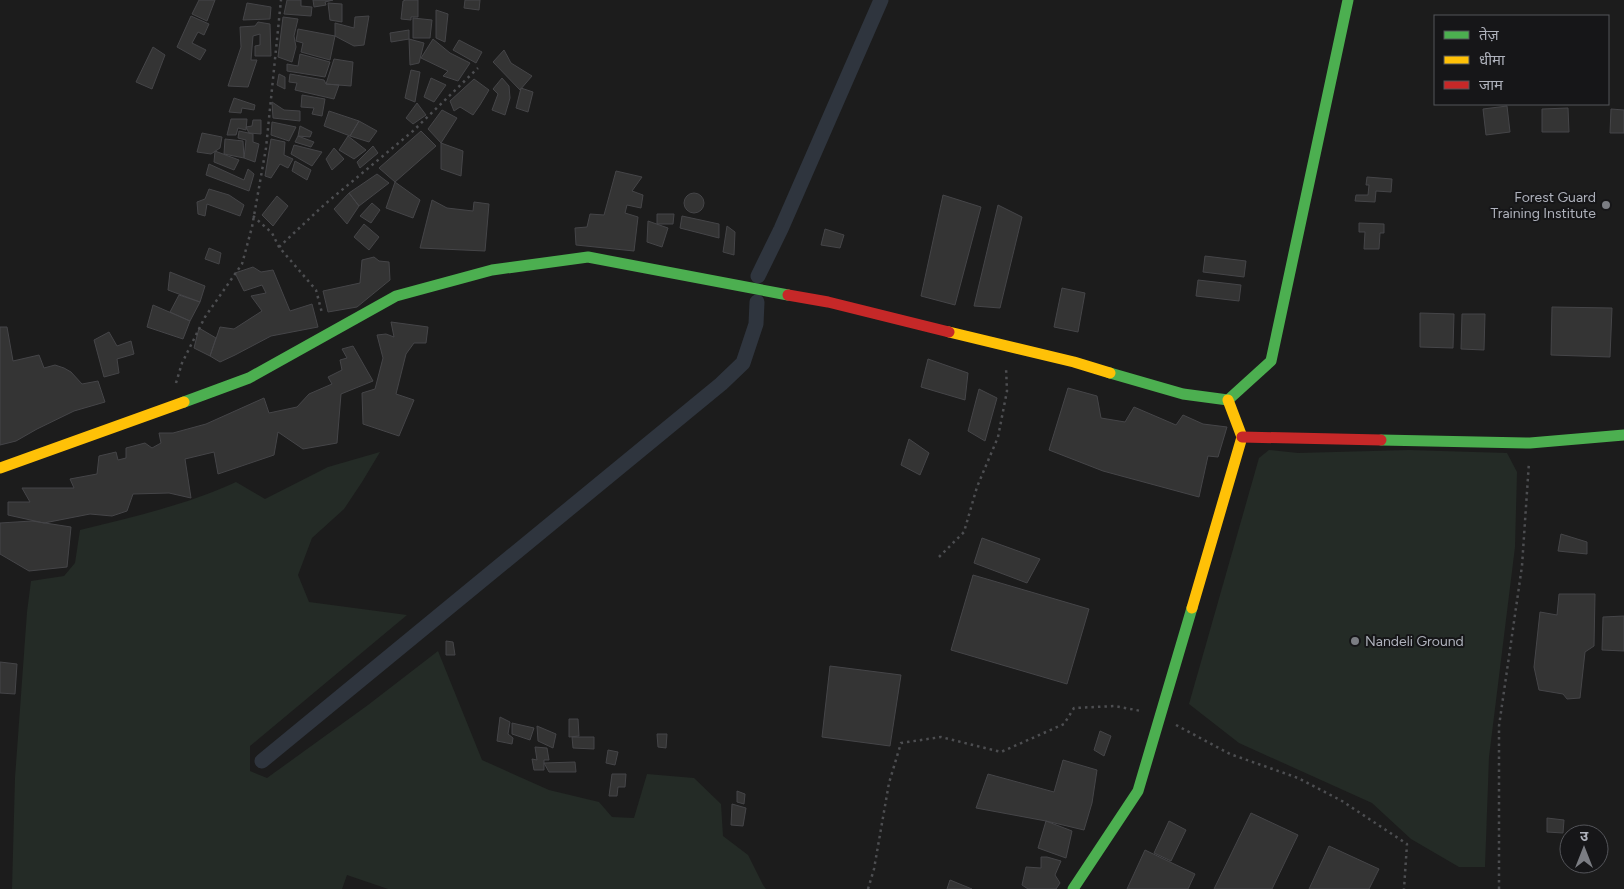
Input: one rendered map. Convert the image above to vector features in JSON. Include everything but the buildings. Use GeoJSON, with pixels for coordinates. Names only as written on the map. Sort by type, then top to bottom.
{"type":"FeatureCollection","features":[{"type":"Feature","properties":{"kind":"main road"},"geometry":{"type":"LineString","coordinates":[[0,468],[168,409],[249,378],[396,296],[492,270],[588,257],[828,302],[1074,362],[1183,394],[1228,400],[1271,361],[1348,0]]}},
{"type":"Feature","properties":{"kind":"main road"},"geometry":{"type":"LineString","coordinates":[[1073,889],[1138,791],[1242,437],[1228,400]]}},
{"type":"Feature","properties":{"kind":"main road"},"geometry":{"type":"LineString","coordinates":[[1242,437],[1530,443],[1624,435]]}},
{"type":"Feature","properties":{"kind":"path"},"geometry":{"type":"LineString","coordinates":[[168,409],[182,363],[205,317],[242,264],[254,216],[266,148],[281,0]]}},
{"type":"Feature","properties":{"kind":"path"},"geometry":{"type":"LineString","coordinates":[[279,247],[325,204],[413,131],[478,68]]}},
{"type":"Feature","properties":{"kind":"path"},"geometry":{"type":"LineString","coordinates":[[254,216],[272,233],[279,247],[316,290],[327,334]]}},
{"type":"Feature","properties":{"kind":"path"},"geometry":{"type":"LineString","coordinates":[[939,557],[964,532],[978,487],[998,438],[1007,391],[1005,345]]}},
{"type":"Feature","properties":{"kind":"path"},"geometry":{"type":"LineString","coordinates":[[1499,889],[1499,726],[1522,566],[1530,443]]}},
{"type":"Feature","properties":{"kind":"path"},"geometry":{"type":"LineString","coordinates":[[868,889],[874,868],[889,783],[901,743],[941,737],[1001,752],[1064,724],[1074,708],[1115,706],[1160,715],[1230,754],[1298,778],[1342,801],[1407,844],[1404,889]]}},
{"type":"Feature","properties":{"kind":"shaded area","name":"Nandeli Ground"},"geometry":{"type":"Polygon","coordinates":[[[1269,450],[1298,453],[1409,450],[1507,453],[1517,472],[1515,547],[1489,757],[1485,867],[1459,867],[1411,839],[1372,803],[1239,743],[1189,704],[1259,458],[1269,450]]]}},
{"type":"Feature","properties":{"kind":"shaded area"},"geometry":{"type":"Polygon","coordinates":[[[380,452],[344,509],[312,538],[298,575],[309,602],[407,615],[250,746],[250,771],[267,778],[368,705],[438,651],[482,760],[549,790],[599,802],[612,817],[634,818],[647,774],[694,778],[721,804],[723,836],[748,855],[766,889],[388,889],[347,875],[342,889],[12,889],[15,778],[31,581],[64,576],[75,563],[80,530],[179,504],[236,482],[265,499],[328,467],[380,452]]]}},
{"type":"Feature","properties":{"kind":"waterway"},"geometry":{"type":"LineString","coordinates":[[758,276],[781,229],[881,0]]}},
{"type":"Feature","properties":{"kind":"waterway"},"geometry":{"type":"LineString","coordinates":[[262,761],[721,384],[743,363],[756,324],[757,302]]}},
{"type":"Feature","properties":{"kind":"traffic: fast"},"geometry":{"type":"LineString","coordinates":[[1110,373],[1183,394],[1228,400],[1271,361],[1348,0]]}},
{"type":"Feature","properties":{"kind":"traffic: fast"},"geometry":{"type":"LineString","coordinates":[[184,402],[249,378],[396,296],[492,270],[588,257],[788,295]]}},
{"type":"Feature","properties":{"kind":"traffic: fast"},"geometry":{"type":"LineString","coordinates":[[1381,440],[1530,443],[1624,435]]}},
{"type":"Feature","properties":{"kind":"traffic: fast"},"geometry":{"type":"LineString","coordinates":[[1073,889],[1138,791],[1192,608]]}},
{"type":"Feature","properties":{"kind":"traffic: slow"},"geometry":{"type":"LineString","coordinates":[[949,332],[1074,362],[1110,373]]}},
{"type":"Feature","properties":{"kind":"traffic: slow"},"geometry":{"type":"LineString","coordinates":[[1192,608],[1242,437],[1228,400]]}},
{"type":"Feature","properties":{"kind":"traffic: slow"},"geometry":{"type":"LineString","coordinates":[[0,468],[184,402]]}},
{"type":"Feature","properties":{"kind":"traffic: jam"},"geometry":{"type":"LineString","coordinates":[[788,295],[828,302],[949,332]]}},
{"type":"Feature","properties":{"kind":"traffic: jam"},"geometry":{"type":"LineString","coordinates":[[1242,437],[1381,440]]}},
{"type":"Feature","properties":{"kind":"place","name":"Forest Guard Training Institute"},"geometry":{"type":"Point","coordinates":[1606,205]}},
{"type":"Feature","properties":{"kind":"place","name":"Nandeli Ground"},"geometry":{"type":"Point","coordinates":[1355,641]}}]}
